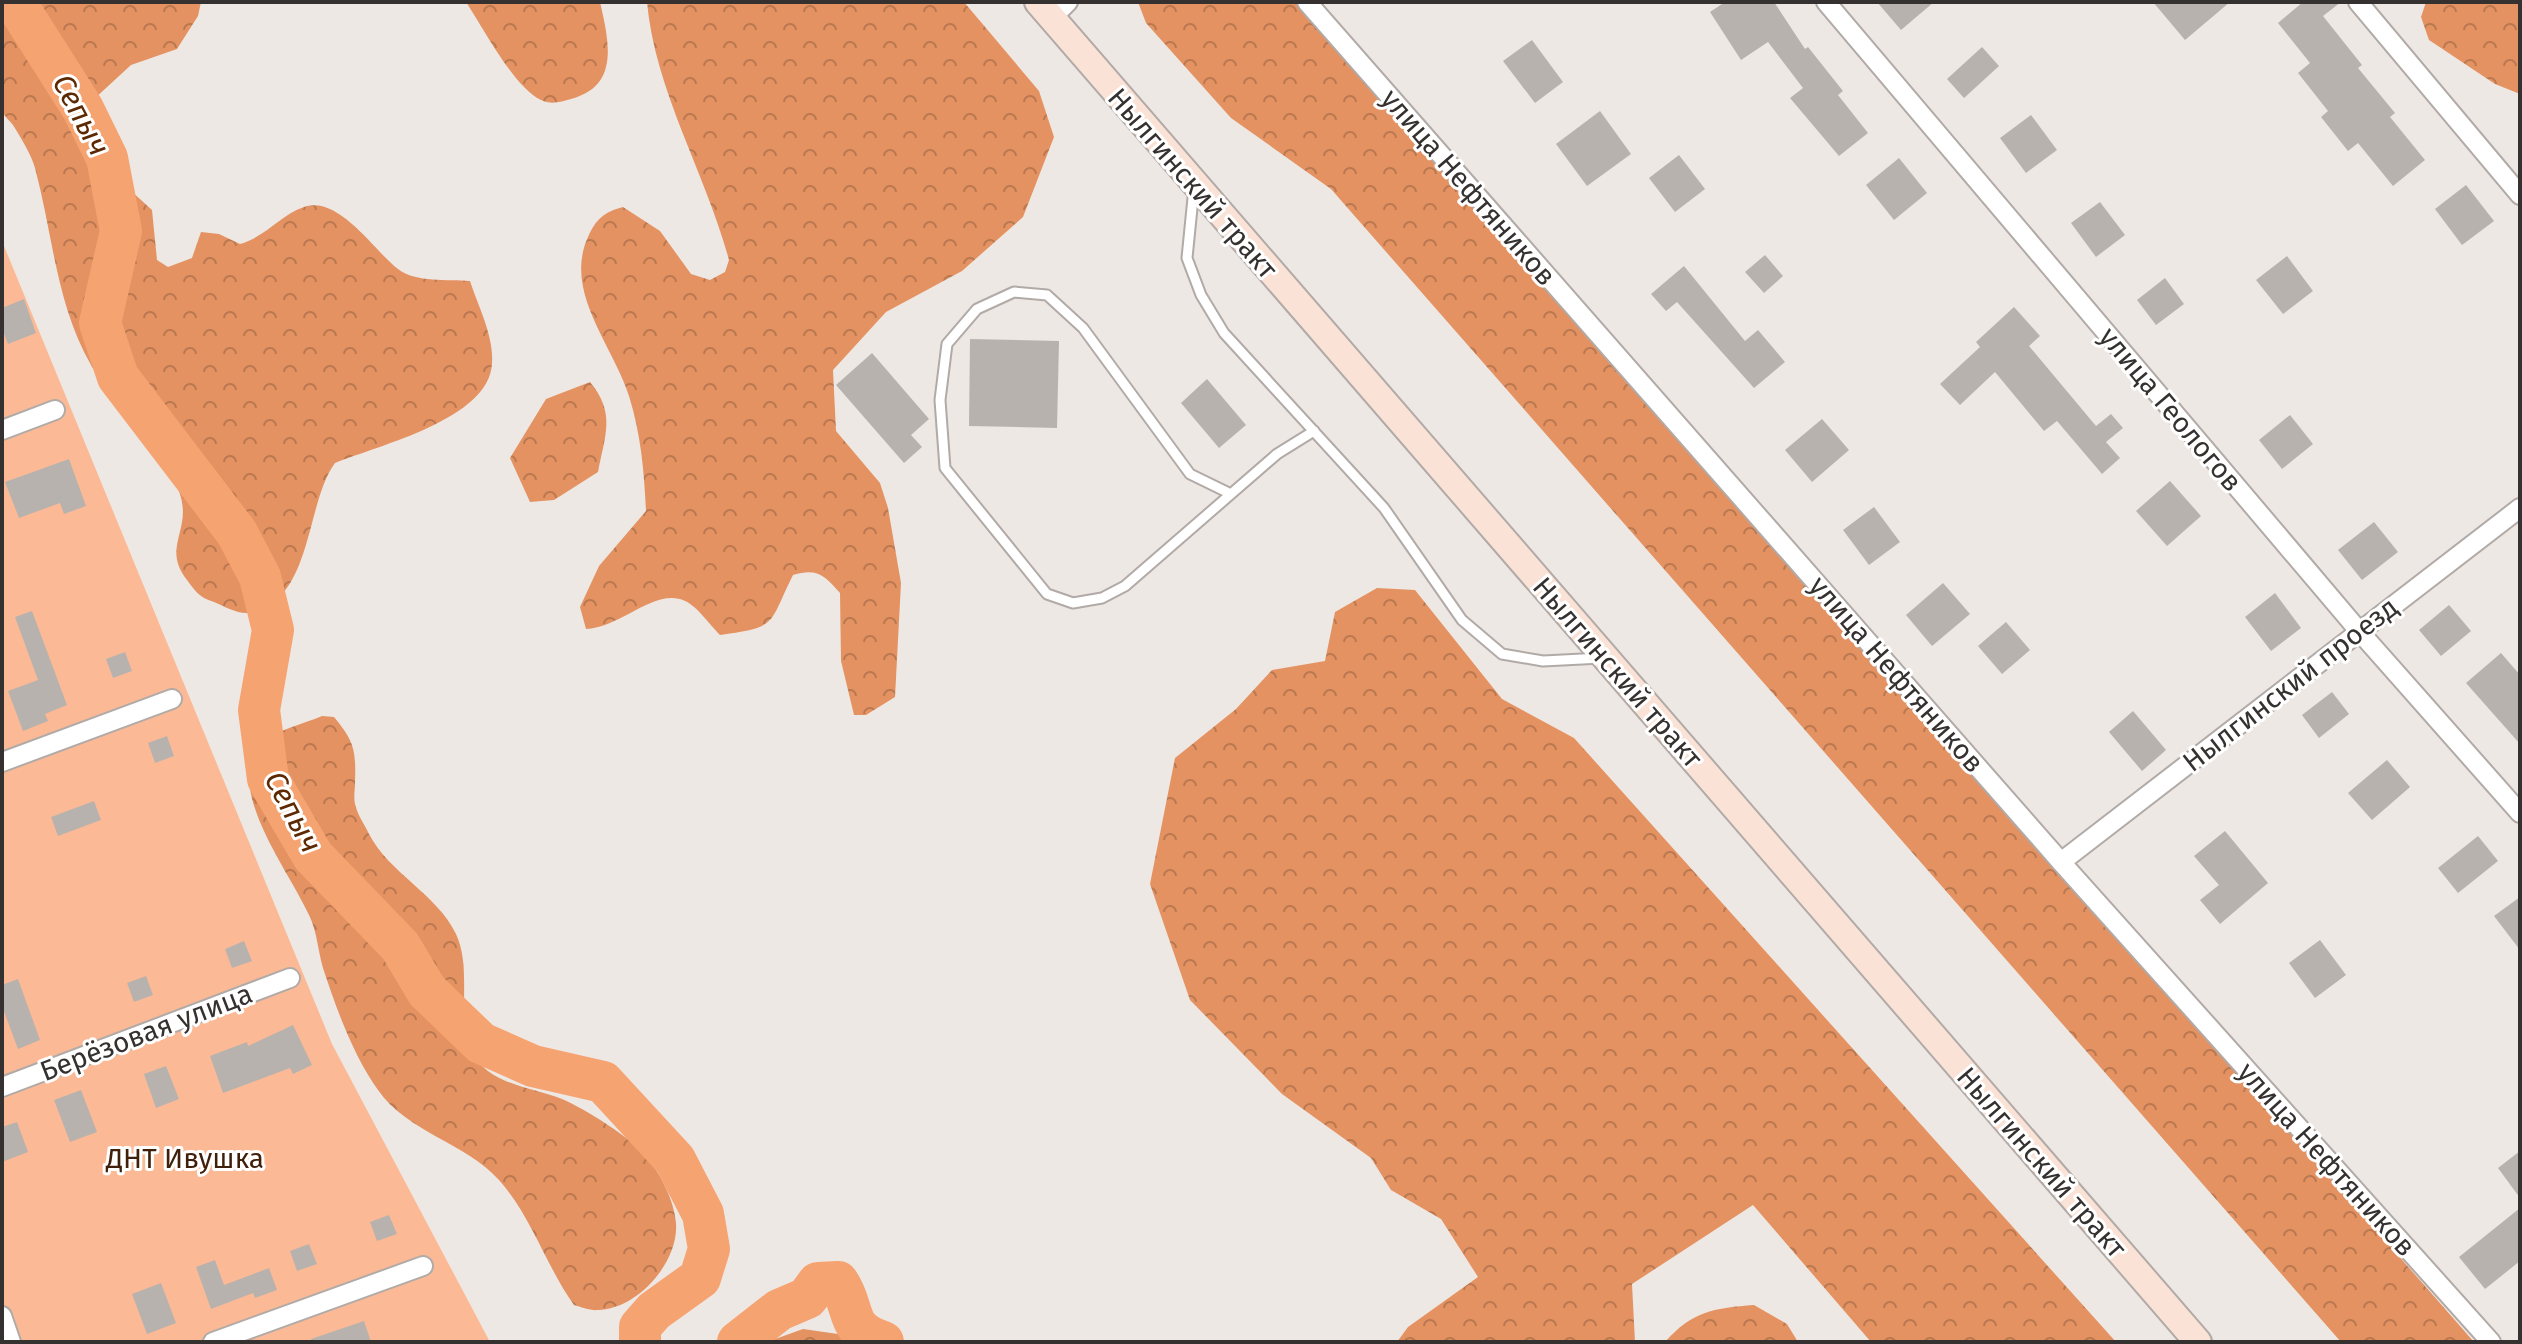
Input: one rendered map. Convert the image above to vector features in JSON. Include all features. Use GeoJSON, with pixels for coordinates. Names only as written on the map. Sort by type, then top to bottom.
{"type":"FeatureCollection","features":[{"type":"Feature","properties":{"kind":"main road","name":"Нылгинский тракт"},"geometry":{"type":"LineString","coordinates":[[1053,7],[1194,185],[2198,1342]]}},
{"type":"Feature","properties":{"kind":"street","name":"улица Нефтяников"},"geometry":{"type":"LineString","coordinates":[[1307,2],[2061,862],[2491,1342]]}},
{"type":"Feature","properties":{"kind":"street","name":"улица Геологов"},"geometry":{"type":"LineString","coordinates":[[1826,2],[2359,631],[2520,813]]}},
{"type":"Feature","properties":{"kind":"street"},"geometry":{"type":"LineString","coordinates":[[2358,2],[2520,195]]}},
{"type":"Feature","properties":{"kind":"street"},"geometry":{"type":"LineString","coordinates":[[2,430],[55,410]]}},
{"type":"Feature","properties":{"kind":"street","name":"Нылгинский проезд"},"geometry":{"type":"LineString","coordinates":[[2061,862],[2520,508]]}},
{"type":"Feature","properties":{"kind":"street"},"geometry":{"type":"LineString","coordinates":[[2,762],[172,699]]}},
{"type":"Feature","properties":{"kind":"street","name":"Берёзовая улица"},"geometry":{"type":"LineString","coordinates":[[2,1087],[290,978]]}},
{"type":"Feature","properties":{"kind":"street"},"geometry":{"type":"LineString","coordinates":[[213,1342],[423,1266]]}},
{"type":"Feature","properties":{"kind":"street"},"geometry":{"type":"LineString","coordinates":[[2,1316],[11,1342]]}},
{"type":"Feature","properties":{"kind":"lane"},"geometry":{"type":"LineString","coordinates":[[1194,185],[1187,258],[1201,295],[1224,333],[1384,508],[1462,620],[1502,654],[1543,661],[1605,658]]}},
{"type":"Feature","properties":{"kind":"lane"},"geometry":{"type":"LineString","coordinates":[[1231,494],[1190,474],[1083,328],[1047,295],[1014,292],[977,309],[947,344],[940,400],[945,468],[1047,594],[1073,603],[1102,598],[1125,586],[1231,494],[1277,454],[1314,431]]}},
{"type":"Feature","properties":{"kind":"green space"},"geometry":{"type":"Polygon","coordinates":[[[2,2],[201,2],[198,16],[177,49],[131,65],[93,100],[86,124],[95,158],[152,210],[157,260],[168,267],[192,258],[201,232],[219,234],[240,244],[258,236],[295,211],[317,205],[343,217],[405,273],[423,278],[470,281],[491,342],[492,363],[486,383],[473,400],[453,415],[403,438],[335,463],[325,481],[296,572],[285,591],[269,605],[248,613],[235,611],[201,596],[187,580],[177,557],[183,515],[178,489],[159,456],[101,381],[79,342],[63,294],[33,163],[2,111],[2,2]]]}},
{"type":"Feature","properties":{"kind":"green space"},"geometry":{"type":"Polygon","coordinates":[[[466,2],[600,2],[608,47],[604,73],[587,93],[560,102],[541,100],[530,93],[510,70],[466,2]]]}},
{"type":"Feature","properties":{"kind":"green space"},"geometry":{"type":"Polygon","coordinates":[[[647,2],[964,2],[1039,91],[1054,137],[1023,217],[962,271],[886,312],[833,370],[836,431],[880,483],[888,508],[901,583],[895,697],[866,715],[854,715],[841,661],[840,593],[814,573],[793,575],[769,621],[753,629],[720,635],[694,607],[674,598],[650,603],[612,622],[586,629],[580,607],[599,566],[646,511],[641,453],[633,410],[622,377],[586,298],[582,258],[588,237],[601,217],[623,207],[660,231],[691,274],[710,280],[725,272],[729,260],[670,100],[652,35],[647,2]]]}},
{"type":"Feature","properties":{"kind":"green space"},"geometry":{"type":"Polygon","coordinates":[[[1138,2],[1301,2],[2474,1342],[2341,1342],[1331,189],[1231,118],[1146,23],[1138,2]]]}},
{"type":"Feature","properties":{"kind":"green space"},"geometry":{"type":"Polygon","coordinates":[[[2426,2],[2520,2],[2520,94],[2495,84],[2429,40],[2421,17],[2426,2]]]}},
{"type":"Feature","properties":{"kind":"green space","name":"ДНТ Ивушка"},"geometry":{"type":"Polygon","coordinates":[[[2,241],[332,1044],[490,1342],[2,1342],[2,241]]]}},
{"type":"Feature","properties":{"kind":"green space"},"geometry":{"type":"Polygon","coordinates":[[[590,382],[606,414],[598,472],[554,500],[530,502],[510,458],[546,399],[590,382]]]}},
{"type":"Feature","properties":{"kind":"green space"},"geometry":{"type":"Polygon","coordinates":[[[1377,588],[1415,590],[1502,699],[1574,738],[2116,1342],[1871,1342],[1753,1205],[1632,1284],[1635,1342],[1397,1342],[1408,1327],[1478,1277],[1441,1219],[1391,1190],[1371,1158],[1282,1094],[1190,1000],[1150,884],[1175,758],[1236,709],[1272,670],[1325,661],[1335,612],[1377,588]]]}},
{"type":"Feature","properties":{"kind":"green space"},"geometry":{"type":"Polygon","coordinates":[[[322,716],[334,717],[353,747],[355,804],[369,834],[389,861],[437,907],[456,934],[463,963],[465,1024],[473,1053],[480,1063],[489,1072],[512,1084],[562,1099],[608,1125],[640,1149],[662,1180],[675,1214],[675,1238],[671,1253],[653,1281],[627,1301],[613,1308],[598,1310],[574,1305],[521,1210],[499,1180],[470,1156],[390,1105],[361,1063],[328,983],[312,921],[258,818],[249,777],[252,759],[264,742],[282,731],[322,716]]]}},
{"type":"Feature","properties":{"kind":"green space"},"geometry":{"type":"Polygon","coordinates":[[[1754,1305],[1787,1324],[1798,1342],[1665,1342],[1695,1317],[1727,1308],[1754,1305]]]}},
{"type":"Feature","properties":{"kind":"green space"},"geometry":{"type":"Polygon","coordinates":[[[803,1329],[852,1336],[861,1342],[767,1342],[803,1329]]]}},
{"type":"Feature","properties":{"kind":"building"},"geometry":{"type":"Polygon","coordinates":[[[1725,2],[1774,2],[1805,49],[1808,47],[1843,91],[1838,95],[1868,133],[1839,156],[1790,98],[1803,88],[1768,42],[1741,60],[1710,12],[1725,2]]]}},
{"type":"Feature","properties":{"kind":"building"},"geometry":{"type":"Polygon","coordinates":[[[1877,2],[1934,2],[1901,30],[1877,2]]]}},
{"type":"Feature","properties":{"kind":"building"},"geometry":{"type":"Polygon","coordinates":[[[2153,2],[2230,2],[2185,40],[2153,2]]]}},
{"type":"Feature","properties":{"kind":"building"},"geometry":{"type":"Polygon","coordinates":[[[2303,2],[2341,2],[2323,16],[2362,65],[2358,68],[2395,113],[2390,117],[2425,160],[2393,186],[2358,143],[2348,151],[2321,117],[2328,111],[2298,73],[2310,63],[2278,23],[2303,2]]]}},
{"type":"Feature","properties":{"kind":"building"},"geometry":{"type":"Polygon","coordinates":[[[1532,40],[1563,82],[1535,103],[1503,61],[1532,40]]]}},
{"type":"Feature","properties":{"kind":"building"},"geometry":{"type":"Polygon","coordinates":[[[1982,47],[1999,66],[1964,98],[1947,79],[1982,47]]]}},
{"type":"Feature","properties":{"kind":"building"},"geometry":{"type":"Polygon","coordinates":[[[1600,111],[1631,154],[1587,186],[1556,144],[1600,111]]]}},
{"type":"Feature","properties":{"kind":"building"},"geometry":{"type":"Polygon","coordinates":[[[2031,115],[2057,150],[2026,173],[2000,138],[2031,115]]]}},
{"type":"Feature","properties":{"kind":"building"},"geometry":{"type":"Polygon","coordinates":[[[1679,155],[1705,189],[1675,212],[1649,178],[1679,155]]]}},
{"type":"Feature","properties":{"kind":"building"},"geometry":{"type":"Polygon","coordinates":[[[1899,158],[1927,193],[1894,220],[1866,185],[1899,158]]]}},
{"type":"Feature","properties":{"kind":"building"},"geometry":{"type":"Polygon","coordinates":[[[2466,185],[2494,221],[2462,245],[2435,209],[2466,185]]]}},
{"type":"Feature","properties":{"kind":"building"},"geometry":{"type":"Polygon","coordinates":[[[2100,202],[2125,235],[2096,257],[2071,223],[2100,202]]]}},
{"type":"Feature","properties":{"kind":"building"},"geometry":{"type":"Polygon","coordinates":[[[1765,255],[1783,276],[1764,293],[1745,272],[1765,255]]]}},
{"type":"Feature","properties":{"kind":"building"},"geometry":{"type":"Polygon","coordinates":[[[2287,256],[2313,291],[2283,314],[2256,280],[2287,256]]]}},
{"type":"Feature","properties":{"kind":"building"},"geometry":{"type":"Polygon","coordinates":[[[1684,266],[1745,341],[1758,330],[1785,362],[1754,388],[1677,302],[1666,311],[1651,294],[1684,266]]]}},
{"type":"Feature","properties":{"kind":"building"},"geometry":{"type":"Polygon","coordinates":[[[2165,278],[2184,304],[2156,325],[2137,300],[2165,278]]]}},
{"type":"Feature","properties":{"kind":"building"},"geometry":{"type":"Polygon","coordinates":[[[24,299],[36,333],[8,344],[2,328],[2,308],[24,299]]]}},
{"type":"Feature","properties":{"kind":"building"},"geometry":{"type":"Polygon","coordinates":[[[2014,307],[2040,336],[2029,346],[2096,426],[2111,414],[2123,428],[2106,442],[2120,458],[2102,474],[2057,421],[2044,431],[1995,372],[1960,405],[1940,384],[1980,347],[1976,342],[2014,307]]]}},
{"type":"Feature","properties":{"kind":"building"},"geometry":{"type":"Polygon","coordinates":[[[970,339],[1059,341],[1057,428],[969,426],[970,339]]]}},
{"type":"Feature","properties":{"kind":"building"},"geometry":{"type":"Polygon","coordinates":[[[872,353],[929,419],[911,435],[922,447],[904,463],[836,385],[872,353]]]}},
{"type":"Feature","properties":{"kind":"building"},"geometry":{"type":"Polygon","coordinates":[[[1207,379],[1246,425],[1219,448],[1181,403],[1207,379]]]}},
{"type":"Feature","properties":{"kind":"building"},"geometry":{"type":"Polygon","coordinates":[[[2290,415],[2313,444],[2282,469],[2259,440],[2290,415]]]}},
{"type":"Feature","properties":{"kind":"building"},"geometry":{"type":"Polygon","coordinates":[[[1822,419],[1849,450],[1812,482],[1785,450],[1822,419]]]}},
{"type":"Feature","properties":{"kind":"building"},"geometry":{"type":"Polygon","coordinates":[[[69,459],[86,506],[64,514],[60,503],[19,518],[5,482],[69,459]]]}},
{"type":"Feature","properties":{"kind":"building"},"geometry":{"type":"Polygon","coordinates":[[[2170,481],[2201,516],[2167,546],[2136,511],[2170,481]]]}},
{"type":"Feature","properties":{"kind":"building"},"geometry":{"type":"Polygon","coordinates":[[[1874,507],[1900,542],[1869,565],[1843,530],[1874,507]]]}},
{"type":"Feature","properties":{"kind":"building"},"geometry":{"type":"Polygon","coordinates":[[[2374,522],[2398,552],[2362,580],[2338,550],[2374,522]]]}},
{"type":"Feature","properties":{"kind":"building"},"geometry":{"type":"Polygon","coordinates":[[[1943,583],[1970,614],[1932,646],[1906,615],[1943,583]]]}},
{"type":"Feature","properties":{"kind":"building"},"geometry":{"type":"Polygon","coordinates":[[[2275,593],[2301,628],[2271,651],[2245,617],[2275,593]]]}},
{"type":"Feature","properties":{"kind":"building"},"geometry":{"type":"Polygon","coordinates":[[[2449,605],[2471,631],[2441,656],[2419,630],[2449,605]]]}},
{"type":"Feature","properties":{"kind":"building"},"geometry":{"type":"Polygon","coordinates":[[[32,611],[67,705],[45,714],[48,721],[23,731],[8,691],[38,680],[15,617],[32,611]]]}},
{"type":"Feature","properties":{"kind":"building"},"geometry":{"type":"Polygon","coordinates":[[[2006,622],[2030,650],[2002,674],[1978,646],[2006,622]]]}},
{"type":"Feature","properties":{"kind":"building"},"geometry":{"type":"Polygon","coordinates":[[[125,652],[132,671],[113,678],[106,659],[125,652]]]}},
{"type":"Feature","properties":{"kind":"building"},"geometry":{"type":"Polygon","coordinates":[[[2501,653],[2520,675],[2520,744],[2466,683],[2501,653]]]}},
{"type":"Feature","properties":{"kind":"building"},"geometry":{"type":"Polygon","coordinates":[[[2332,692],[2349,714],[2319,738],[2302,715],[2332,692]]]}},
{"type":"Feature","properties":{"kind":"building"},"geometry":{"type":"Polygon","coordinates":[[[2133,711],[2166,750],[2142,771],[2109,732],[2133,711]]]}},
{"type":"Feature","properties":{"kind":"building"},"geometry":{"type":"Polygon","coordinates":[[[167,736],[174,756],[155,763],[148,743],[167,736]]]}},
{"type":"Feature","properties":{"kind":"building"},"geometry":{"type":"Polygon","coordinates":[[[2387,760],[2410,787],[2372,820],[2348,793],[2387,760]]]}},
{"type":"Feature","properties":{"kind":"building"},"geometry":{"type":"Polygon","coordinates":[[[94,801],[101,820],[58,836],[51,817],[94,801]]]}},
{"type":"Feature","properties":{"kind":"building"},"geometry":{"type":"Polygon","coordinates":[[[2225,831],[2268,883],[2220,924],[2200,900],[2219,885],[2194,856],[2225,831]]]}},
{"type":"Feature","properties":{"kind":"building"},"geometry":{"type":"Polygon","coordinates":[[[2478,836],[2498,861],[2458,893],[2438,868],[2478,836]]]}},
{"type":"Feature","properties":{"kind":"building"},"geometry":{"type":"Polygon","coordinates":[[[2520,897],[2520,950],[2494,916],[2520,897]]]}},
{"type":"Feature","properties":{"kind":"building"},"geometry":{"type":"Polygon","coordinates":[[[2320,940],[2346,975],[2315,998],[2289,963],[2320,940]]]}},
{"type":"Feature","properties":{"kind":"building"},"geometry":{"type":"Polygon","coordinates":[[[244,941],[252,961],[232,968],[225,949],[244,941]]]}},
{"type":"Feature","properties":{"kind":"building"},"geometry":{"type":"Polygon","coordinates":[[[146,976],[153,995],[134,1002],[127,983],[146,976]]]}},
{"type":"Feature","properties":{"kind":"building"},"geometry":{"type":"Polygon","coordinates":[[[18,979],[40,1040],[18,1049],[2,1006],[2,985],[18,979]]]}},
{"type":"Feature","properties":{"kind":"building"},"geometry":{"type":"Polygon","coordinates":[[[293,1025],[312,1065],[293,1074],[290,1068],[223,1093],[210,1056],[247,1042],[248,1046],[293,1025]]]}},
{"type":"Feature","properties":{"kind":"building"},"geometry":{"type":"Polygon","coordinates":[[[166,1066],[179,1099],[156,1108],[144,1074],[166,1066]]]}},
{"type":"Feature","properties":{"kind":"building"},"geometry":{"type":"Polygon","coordinates":[[[81,1090],[97,1132],[70,1142],[54,1100],[81,1090]]]}},
{"type":"Feature","properties":{"kind":"building"},"geometry":{"type":"Polygon","coordinates":[[[17,1122],[28,1152],[2,1162],[2,1127],[17,1122]]]}},
{"type":"Feature","properties":{"kind":"building"},"geometry":{"type":"Polygon","coordinates":[[[2520,1151],[2520,1198],[2498,1168],[2520,1151]]]}},
{"type":"Feature","properties":{"kind":"building"},"geometry":{"type":"Polygon","coordinates":[[[2520,1208],[2520,1261],[2485,1289],[2459,1257],[2520,1208]]]}},
{"type":"Feature","properties":{"kind":"building"},"geometry":{"type":"Polygon","coordinates":[[[389,1215],[397,1234],[377,1241],[370,1222],[389,1215]]]}},
{"type":"Feature","properties":{"kind":"building"},"geometry":{"type":"Polygon","coordinates":[[[309,1244],[317,1264],[297,1271],[290,1251],[309,1244]]]}},
{"type":"Feature","properties":{"kind":"building"},"geometry":{"type":"Polygon","coordinates":[[[215,1260],[224,1285],[269,1268],[277,1290],[255,1298],[253,1293],[211,1309],[196,1267],[215,1260]]]}},
{"type":"Feature","properties":{"kind":"building"},"geometry":{"type":"Polygon","coordinates":[[[161,1283],[176,1323],[147,1334],[132,1294],[161,1283]]]}},
{"type":"Feature","properties":{"kind":"building"},"geometry":{"type":"Polygon","coordinates":[[[364,1321],[371,1342],[312,1342],[311,1339],[364,1321]]]}},
{"type":"Feature","properties":{"kind":"waterway","name":"Сепыч"},"geometry":{"type":"LineString","coordinates":[[15,2],[83,109],[107,158],[121,231],[100,323],[118,377],[237,533],[260,577],[273,630],[259,710],[268,779],[313,856],[400,946],[427,991],[481,1043],[533,1066],[603,1082],[675,1160],[703,1214],[709,1249],[700,1278],[654,1311],[640,1327],[640,1342]]}},
{"type":"Feature","properties":{"kind":"waterway","name":"Сепыч"},"geometry":{"type":"LineString","coordinates":[[738,1342],[779,1310],[807,1298],[818,1283],[838,1282],[856,1325],[870,1337],[883,1342]]}}]}
